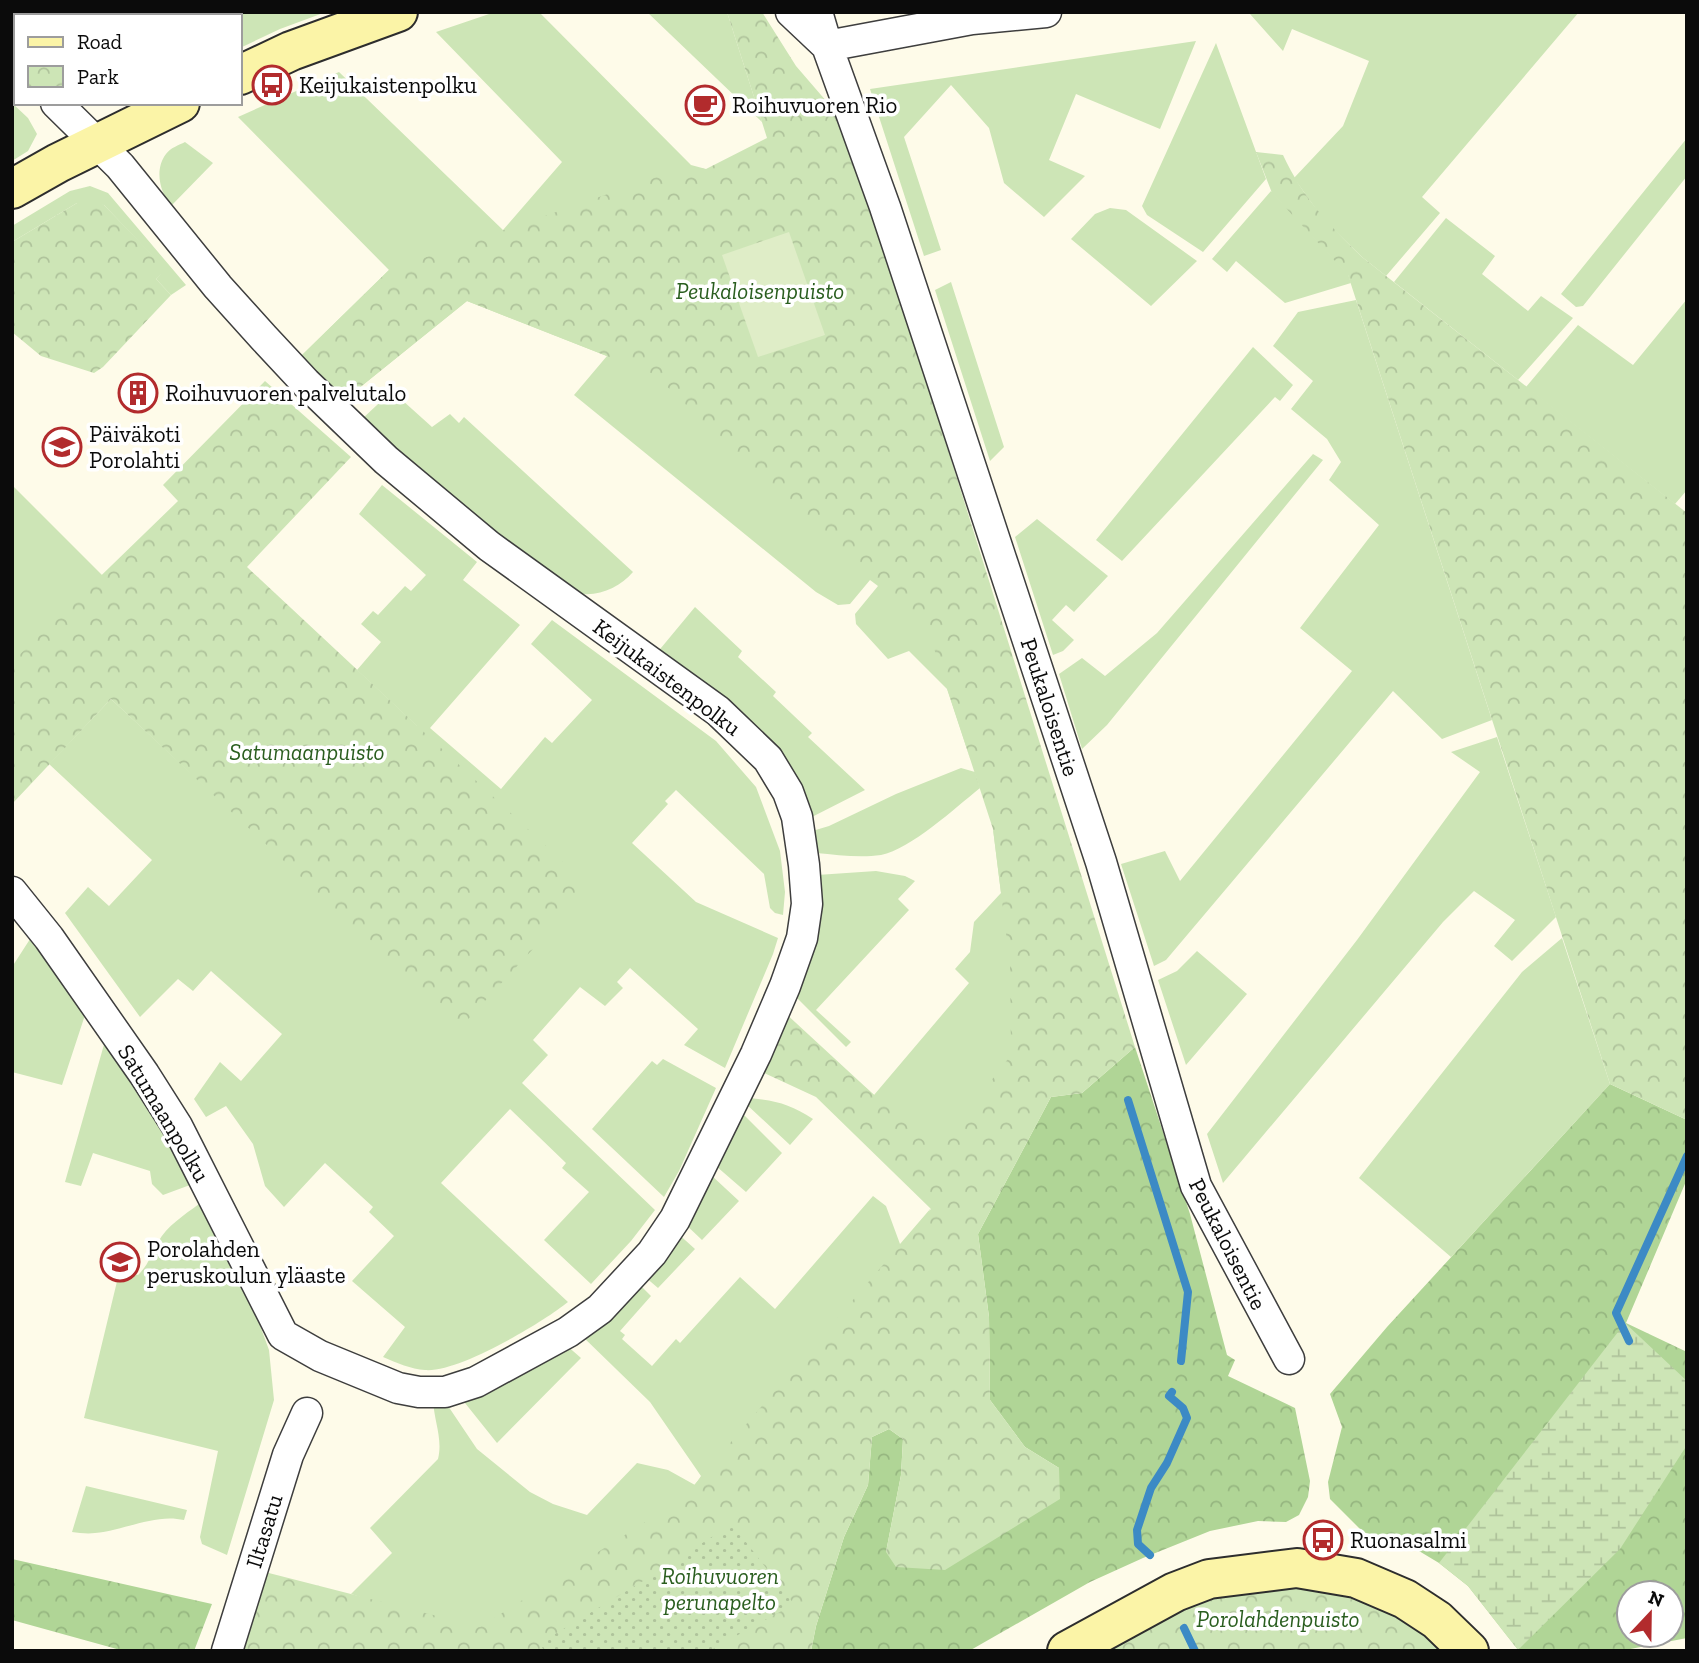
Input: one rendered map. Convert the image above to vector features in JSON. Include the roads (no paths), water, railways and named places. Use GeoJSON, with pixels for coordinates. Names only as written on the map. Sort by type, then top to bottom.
{"type":"FeatureCollection","features":[{"type":"Feature","properties":{"kind":"street"},"geometry":{"type":"LineString","coordinates":[[242,74],[291,51],[398,12]]}},
{"type":"Feature","properties":{"kind":"street","name":"Peukaloisentie"},"geometry":{"type":"LineString","coordinates":[[791,12],[827,46]]}},
{"type":"Feature","properties":{"kind":"street","name":"Peukaloisentie"},"geometry":{"type":"LineString","coordinates":[[817,12],[885,207],[1101,862],[1196,1186],[1289,1359]]}},
{"type":"Feature","properties":{"kind":"street"},"geometry":{"type":"LineString","coordinates":[[827,46],[972,19],[1046,12]]}},
{"type":"Feature","properties":{"kind":"street","name":"Keijukaistenpolku"},"geometry":{"type":"LineString","coordinates":[[58,105],[99,144],[264,338],[306,383],[386,460],[489,546],[687,688],[742,732],[768,759],[789,792],[800,830],[807,904],[802,939],[785,986],[756,1054],[675,1219],[652,1253],[600,1309],[568,1332],[475,1382],[445,1392],[419,1392],[398,1388],[297,1344]]}},
{"type":"Feature","properties":{"kind":"street"},"geometry":{"type":"LineString","coordinates":[[12,189],[176,105]]}},
{"type":"Feature","properties":{"kind":"street","name":"Satumaanpolku"},"geometry":{"type":"LineString","coordinates":[[12,892],[49,938],[164,1105],[229,1225],[279,1329],[297,1344]]}},
{"type":"Feature","properties":{"kind":"street","name":"Iltasatu"},"geometry":{"type":"LineString","coordinates":[[227,1651],[288,1455],[307,1413]]}},
{"type":"Feature","properties":{"kind":"street"},"geometry":{"type":"LineString","coordinates":[[1067,1651],[1175,1591],[1209,1579],[1297,1568],[1356,1578],[1379,1586],[1437,1620],[1469,1651]]}},
{"type":"Feature","properties":{"kind":"waterway"},"geometry":{"type":"LineString","coordinates":[[1128,1100],[1188,1292],[1181,1361]]}},
{"type":"Feature","properties":{"kind":"waterway"},"geometry":{"type":"LineString","coordinates":[[1629,1341],[1616,1313],[1687,1156]]}},
{"type":"Feature","properties":{"kind":"waterway"},"geometry":{"type":"LineString","coordinates":[[1150,1555],[1138,1544],[1137,1530],[1151,1488],[1167,1463],[1187,1418],[1183,1408],[1169,1396],[1172,1392]]}},
{"type":"Feature","properties":{"kind":"waterway"},"geometry":{"type":"LineString","coordinates":[[1184,1628],[1195,1651]]}},
{"type":"Feature","properties":{"kind":"place","name":"Keijukaistenpolku"},"geometry":{"type":"Point","coordinates":[272,85]}},
{"type":"Feature","properties":{"kind":"place","name":"Roihuvuoren Rio"},"geometry":{"type":"Point","coordinates":[705,105]}},
{"type":"Feature","properties":{"kind":"place","name":"Roihuvuoren palvelutalo"},"geometry":{"type":"Point","coordinates":[138,393]}},
{"type":"Feature","properties":{"kind":"place","name":"Päiväkoti Porolahti"},"geometry":{"type":"Point","coordinates":[62,447]}},
{"type":"Feature","properties":{"kind":"place","name":"Porolahden peruskoulun yläaste"},"geometry":{"type":"Point","coordinates":[120,1262]}},
{"type":"Feature","properties":{"kind":"place","name":"Ruonasalmi"},"geometry":{"type":"Point","coordinates":[1323,1540]}},
{"type":"Feature","properties":{"kind":"park label","name":"Peukaloisenpuisto"},"geometry":{"type":"Point","coordinates":[760,291]}},
{"type":"Feature","properties":{"kind":"park label","name":"Satumaanpuisto"},"geometry":{"type":"Point","coordinates":[307,752]}},
{"type":"Feature","properties":{"kind":"park label","name":"Roihuvuoren perunapelto"},"geometry":{"type":"Point","coordinates":[720,1589]}},
{"type":"Feature","properties":{"kind":"park label","name":"Porolahdenpuisto"},"geometry":{"type":"Point","coordinates":[1278,1619]}}]}
